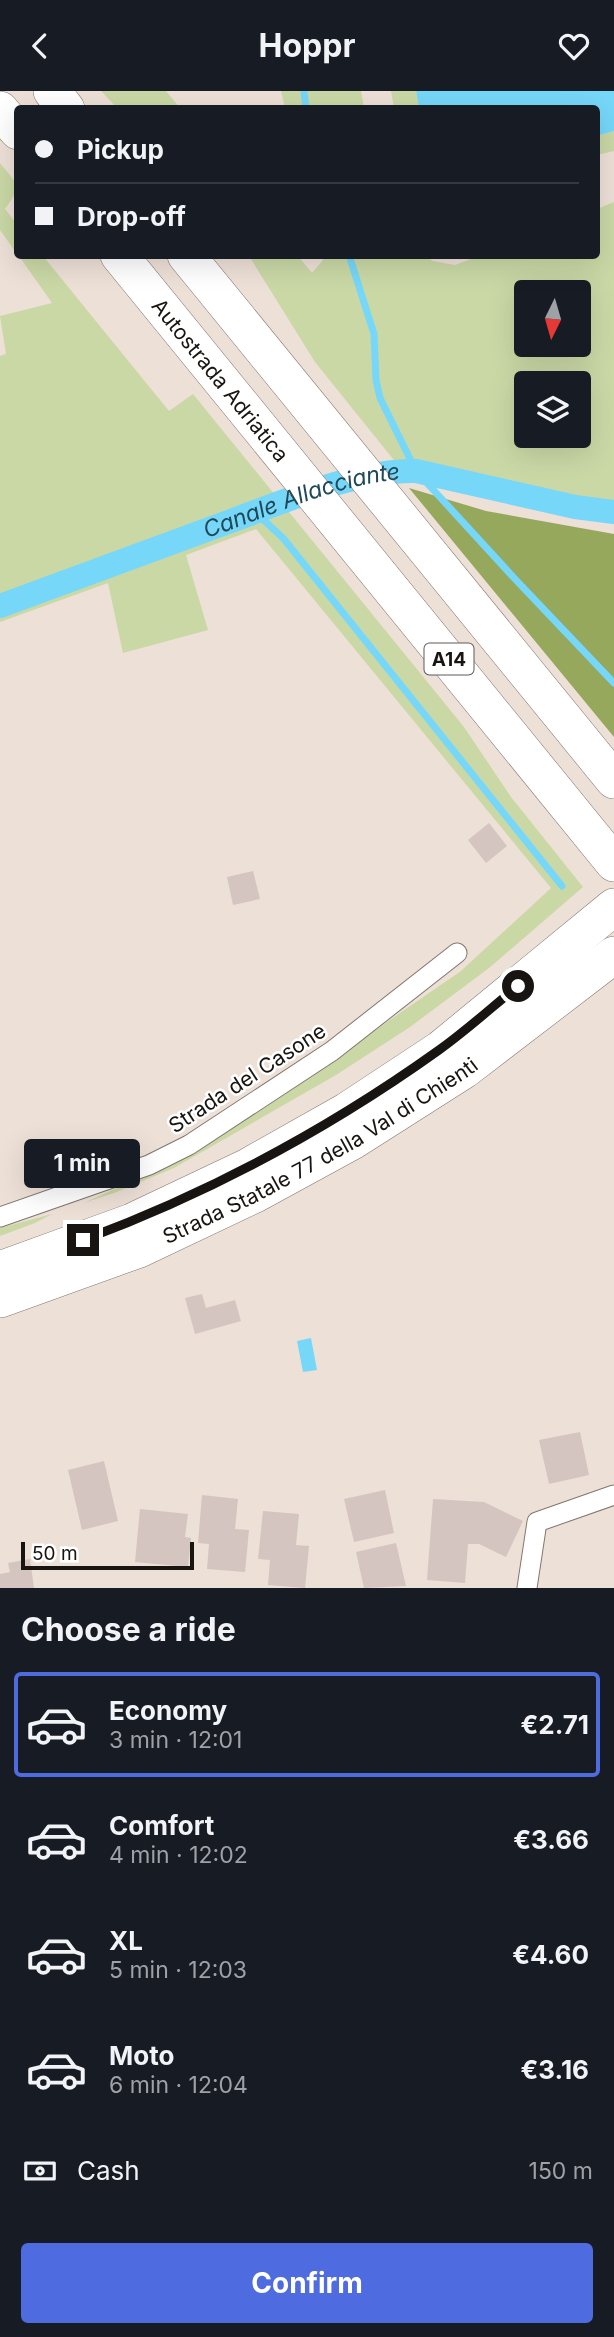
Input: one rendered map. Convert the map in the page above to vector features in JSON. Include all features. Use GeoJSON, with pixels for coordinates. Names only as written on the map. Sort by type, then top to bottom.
{"type":"FeatureCollection","features":[{"type":"Feature","properties":{"kind":"highway"},"geometry":{"type":"LineString","coordinates":[[52,91],[63,105]]}},
{"type":"Feature","properties":{"kind":"highway"},"geometry":{"type":"LineString","coordinates":[[0,110],[14,126]]}},
{"type":"Feature","properties":{"kind":"highway","name":"Autostrada Adriatica"},"geometry":{"type":"LineString","coordinates":[[122,259],[614,863]]}},
{"type":"Feature","properties":{"kind":"highway","name":"A14"},"geometry":{"type":"LineString","coordinates":[[189,259],[614,780]]}},
{"type":"Feature","properties":{"kind":"highway","name":"Strada Statale 77 della Val di Chienti"},"geometry":{"type":"LineString","coordinates":[[0,1270],[132,1222],[246,1168],[347,1111],[441,1049],[614,907]]}},
{"type":"Feature","properties":{"kind":"highway","name":"Strada Statale 77 della Val di Chienti"},"geometry":{"type":"LineString","coordinates":[[0,1299],[139,1249],[255,1194],[354,1140],[464,1070],[614,955]]}},
{"type":"Feature","properties":{"kind":"street","name":"Strada del Casone"},"geometry":{"type":"LineString","coordinates":[[0,1217],[149,1165],[189,1145],[332,1051],[457,953]]}},
{"type":"Feature","properties":{"kind":"street"},"geometry":{"type":"LineString","coordinates":[[527,1588],[537,1522],[614,1495]]}},
{"type":"Feature","properties":{"kind":"green space"},"geometry":{"type":"Polygon","coordinates":[[[101,91],[166,91],[178,105],[114,105],[101,91]]]}},
{"type":"Feature","properties":{"kind":"green space"},"geometry":{"type":"Polygon","coordinates":[[[281,91],[361,91],[363,105],[284,105],[281,91]]]}},
{"type":"Feature","properties":{"kind":"green space"},"geometry":{"type":"Polygon","coordinates":[[[391,91],[416,91],[418,105],[393,105],[391,91]]]}},
{"type":"Feature","properties":{"kind":"green space"},"geometry":{"type":"Polygon","coordinates":[[[614,131],[614,151],[600,154],[600,135],[614,131]]]}},
{"type":"Feature","properties":{"kind":"green space"},"geometry":{"type":"Polygon","coordinates":[[[0,163],[14,181],[14,195],[5,209],[14,220],[14,250],[0,230],[0,163]]]}},
{"type":"Feature","properties":{"kind":"green space"},"geometry":{"type":"Polygon","coordinates":[[[614,202],[614,502],[575,497],[417,460],[397,464],[315,362],[251,259],[300,259],[312,273],[323,259],[433,261],[455,265],[471,259],[600,259],[600,208],[614,202]]]}},
{"type":"Feature","properties":{"kind":"green space"},"geometry":{"type":"Polygon","coordinates":[[[21,259],[45,259],[169,411],[193,394],[464,727],[511,797],[583,887],[489,968],[410,1027],[336,1075],[174,1168],[84,1203],[173,1162],[278,1097],[461,971],[551,888],[256,529],[186,555],[208,630],[123,653],[108,583],[0,622],[0,356],[6,354],[0,316],[52,303],[21,259]]]}},
{"type":"Feature","properties":{"kind":"green space"},"geometry":{"type":"Polygon","coordinates":[[[409,488],[486,511],[614,534],[614,737],[409,488]]]}},
{"type":"Feature","properties":{"kind":"green space"},"geometry":{"type":"Polygon","coordinates":[[[52,1214],[35,1223],[0,1236],[0,1228],[52,1214]]]}},
{"type":"Feature","properties":{"kind":"water"},"geometry":{"type":"Polygon","coordinates":[[[416,91],[614,91],[614,131],[600,135],[600,105],[418,105],[416,91]]]}},
{"type":"Feature","properties":{"kind":"water"},"geometry":{"type":"Polygon","coordinates":[[[311,1338],[317,1370],[303,1372],[297,1341],[311,1338]]]}},
{"type":"Feature","properties":{"kind":"building"},"geometry":{"type":"Polygon","coordinates":[[[489,823],[507,846],[486,863],[468,840],[489,823]]]}},
{"type":"Feature","properties":{"kind":"building"},"geometry":{"type":"Polygon","coordinates":[[[253,871],[260,899],[233,905],[227,877],[253,871]]]}},
{"type":"Feature","properties":{"kind":"building"},"geometry":{"type":"Polygon","coordinates":[[[202,1294],[206,1308],[235,1300],[241,1321],[195,1334],[185,1298],[202,1294]]]}},
{"type":"Feature","properties":{"kind":"building"},"geometry":{"type":"Polygon","coordinates":[[[580,1432],[589,1475],[549,1484],[539,1440],[580,1432]]]}},
{"type":"Feature","properties":{"kind":"building"},"geometry":{"type":"Polygon","coordinates":[[[104,1461],[118,1521],[82,1530],[68,1470],[104,1461]]]}},
{"type":"Feature","properties":{"kind":"building"},"geometry":{"type":"Polygon","coordinates":[[[385,1490],[394,1533],[354,1542],[344,1499],[385,1490]]]}},
{"type":"Feature","properties":{"kind":"building"},"geometry":{"type":"Polygon","coordinates":[[[202,1495],[238,1499],[235,1529],[249,1530],[245,1572],[207,1569],[209,1544],[198,1543],[202,1495]]]}},
{"type":"Feature","properties":{"kind":"building"},"geometry":{"type":"Polygon","coordinates":[[[433,1499],[484,1502],[523,1521],[506,1557],[479,1544],[468,1544],[465,1583],[427,1580],[433,1499]]]}},
{"type":"Feature","properties":{"kind":"building"},"geometry":{"type":"Polygon","coordinates":[[[140,1509],[188,1514],[185,1537],[191,1538],[188,1567],[135,1562],[140,1509]]]}},
{"type":"Feature","properties":{"kind":"building"},"geometry":{"type":"Polygon","coordinates":[[[263,1511],[299,1514],[296,1545],[309,1546],[305,1588],[268,1585],[270,1560],[258,1559],[263,1511]]]}},
{"type":"Feature","properties":{"kind":"building"},"geometry":{"type":"Polygon","coordinates":[[[396,1543],[406,1586],[364,1588],[356,1552],[396,1543]]]}},
{"type":"Feature","properties":{"kind":"building"},"geometry":{"type":"Polygon","coordinates":[[[30,1559],[34,1588],[0,1588],[0,1574],[10,1572],[8,1563],[30,1559]]]}},
{"type":"Feature","properties":{"kind":"waterway"},"geometry":{"type":"LineString","coordinates":[[304,91],[306,105]]}},
{"type":"Feature","properties":{"kind":"waterway"},"geometry":{"type":"LineString","coordinates":[[350,259],[374,334],[376,380],[380,398],[416,471],[614,683]]}},
{"type":"Feature","properties":{"kind":"waterway","name":"Canale Allacciante"},"geometry":{"type":"LineString","coordinates":[[0,606],[299,496],[370,475],[416,471],[575,507],[614,512]]}},
{"type":"Feature","properties":{"kind":"waterway"},"geometry":{"type":"LineString","coordinates":[[255,512],[283,538],[562,886]]}},
{"type":"Feature","properties":{"kind":"route"},"geometry":{"type":"LineString","coordinates":[[83,1240],[132,1222],[246,1168],[347,1111],[441,1049],[518,986]]}}]}
